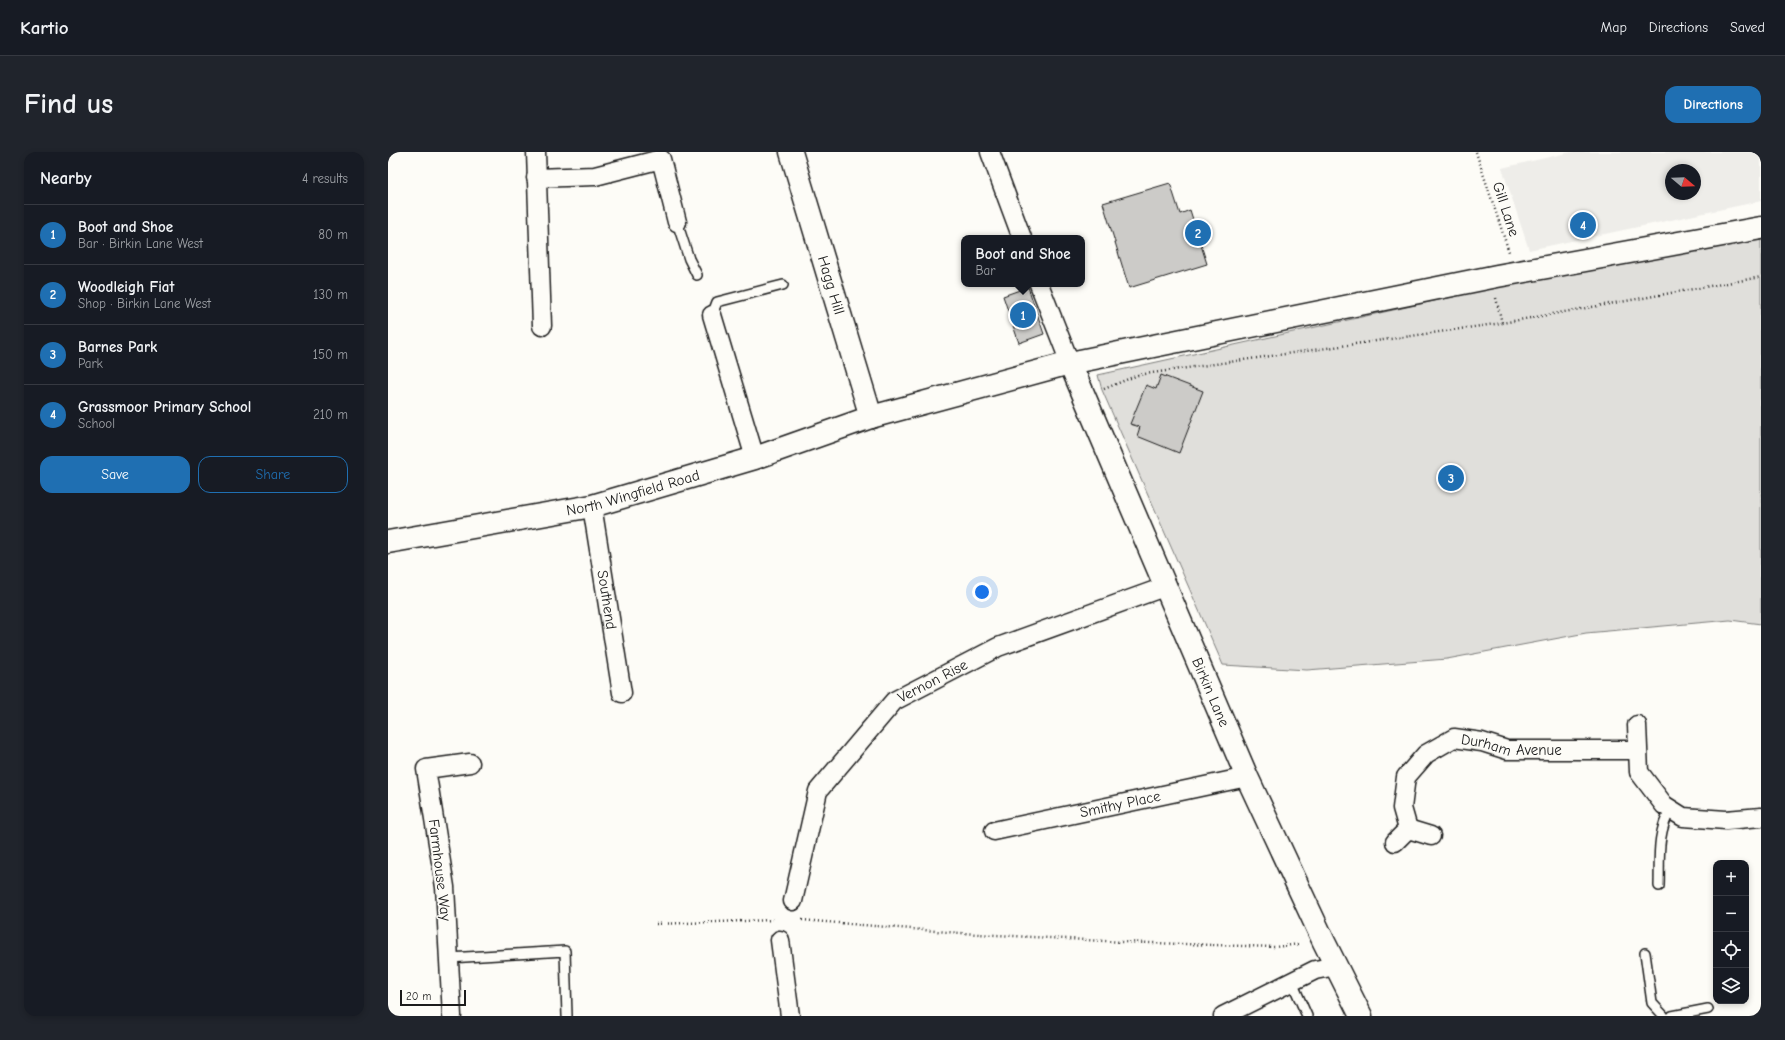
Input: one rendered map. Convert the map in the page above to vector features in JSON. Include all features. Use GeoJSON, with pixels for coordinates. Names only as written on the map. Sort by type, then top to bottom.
{"type":"FeatureCollection","features":[{"type":"Feature","properties":{"kind":"main road","name":"Hagg Hill"},"geometry":{"type":"LineString","coordinates":[[791,152],[871,417]]}},
{"type":"Feature","properties":{"kind":"main road","name":"North Wingfield Road"},"geometry":{"type":"LineString","coordinates":[[388,542],[592,506],[755,458],[871,417],[1070,363],[1497,276],[1761,228]]}},
{"type":"Feature","properties":{"kind":"main road","name":"Birkin Lane"},"geometry":{"type":"LineString","coordinates":[[1070,363],[1164,587],[1247,777],[1324,942],[1361,1016]]}},
{"type":"Feature","properties":{"kind":"street"},"geometry":{"type":"LineString","coordinates":[[536,152],[542,326]]}},
{"type":"Feature","properties":{"kind":"street"},"geometry":{"type":"LineString","coordinates":[[990,152],[1021,235]]}},
{"type":"Feature","properties":{"kind":"street"},"geometry":{"type":"LineString","coordinates":[[536,178],[595,176],[661,159],[677,222]]}},
{"type":"Feature","properties":{"kind":"street"},"geometry":{"type":"LineString","coordinates":[[1040,287],[1070,363]]}},
{"type":"Feature","properties":{"kind":"street"},"geometry":{"type":"LineString","coordinates":[[712,315],[755,458]]}},
{"type":"Feature","properties":{"kind":"street","name":"Southend"},"geometry":{"type":"LineString","coordinates":[[592,506],[622,693]]}},
{"type":"Feature","properties":{"kind":"street","name":"Vernon Rise"},"geometry":{"type":"LineString","coordinates":[[793,901],[818,791],[894,701],[998,646],[1164,587]]}},
{"type":"Feature","properties":{"kind":"street"},"geometry":{"type":"LineString","coordinates":[[1637,725],[1639,772],[1664,805],[1684,818],[1726,820],[1761,817]]}},
{"type":"Feature","properties":{"kind":"street","name":"Durham Avenue"},"geometry":{"type":"LineString","coordinates":[[1408,829],[1402,808],[1406,777],[1426,754],[1454,738],[1482,742],[1506,750],[1637,750]]}},
{"type":"Feature","properties":{"kind":"street","name":"Farmhouse Way"},"geometry":{"type":"LineString","coordinates":[[452,1016],[445,886],[426,769],[470,763]]}},
{"type":"Feature","properties":{"kind":"street","name":"Smithy Place"},"geometry":{"type":"LineString","coordinates":[[994,831],[1247,777]]}},
{"type":"Feature","properties":{"kind":"street"},"geometry":{"type":"LineString","coordinates":[[1395,842],[1408,829],[1431,836]]}},
{"type":"Feature","properties":{"kind":"street"},"geometry":{"type":"LineString","coordinates":[[780,940],[790,1016]]}},
{"type":"Feature","properties":{"kind":"street"},"geometry":{"type":"LineString","coordinates":[[1223,1016],[1315,970],[1336,966]]}},
{"type":"Feature","properties":{"kind":"lane"},"geometry":{"type":"LineString","coordinates":[[677,222],[696,275]]}},
{"type":"Feature","properties":{"kind":"lane"},"geometry":{"type":"LineString","coordinates":[[712,315],[717,302],[783,285]]}},
{"type":"Feature","properties":{"kind":"lane"},"geometry":{"type":"LineString","coordinates":[[1660,886],[1660,834],[1671,809]]}},
{"type":"Feature","properties":{"kind":"lane"},"geometry":{"type":"LineString","coordinates":[[449,958],[565,951],[567,1016]]}},
{"type":"Feature","properties":{"kind":"lane"},"geometry":{"type":"LineString","coordinates":[[1645,953],[1652,1003],[1664,1016]]}},
{"type":"Feature","properties":{"kind":"lane"},"geometry":{"type":"LineString","coordinates":[[1292,982],[1307,1016]]}},
{"type":"Feature","properties":{"kind":"lane"},"geometry":{"type":"LineString","coordinates":[[1672,1016],[1708,1009]]}},
{"type":"Feature","properties":{"kind":"path","name":"Gill Lane"},"geometry":{"type":"LineString","coordinates":[[1476,152],[1516,273]]}},
{"type":"Feature","properties":{"kind":"path"},"geometry":{"type":"LineString","coordinates":[[1084,396],[1138,375],[1502,323],[1761,277]]}},
{"type":"Feature","properties":{"kind":"path"},"geometry":{"type":"LineString","coordinates":[[797,920],[813,919],[960,933],[1122,942],[1275,947],[1324,942]]}},
{"type":"Feature","properties":{"kind":"path"},"geometry":{"type":"LineString","coordinates":[[656,924],[781,920]]}},
{"type":"Feature","properties":{"kind":"shaded area"},"geometry":{"type":"Polygon","coordinates":[[[1571,152],[1761,152],[1761,201],[1529,250],[1502,168],[1571,152]]]}},
{"type":"Feature","properties":{"kind":"shaded area"},"geometry":{"type":"Polygon","coordinates":[[[1761,238],[1761,624],[1730,620],[1586,633],[1447,659],[1307,670],[1223,665],[1102,390],[1098,375],[1493,288],[1761,238]]]}},
{"type":"Feature","properties":{"kind":"building"},"geometry":{"type":"Polygon","coordinates":[[[1170,183],[1180,214],[1190,210],[1207,264],[1129,288],[1103,203],[1170,183]]]}},
{"type":"Feature","properties":{"kind":"building"},"geometry":{"type":"Polygon","coordinates":[[[1028,287],[1044,334],[1019,343],[1003,296],[1028,287]]]}},
{"type":"Feature","properties":{"kind":"building"},"geometry":{"type":"Polygon","coordinates":[[[1161,375],[1203,391],[1179,453],[1137,436],[1140,427],[1130,424],[1146,385],[1156,389],[1161,375]]]}},
{"type":"Feature","properties":{"kind":"place","name":"Grassmoor Primary School"},"geometry":{"type":"Point","coordinates":[1583,225]}},
{"type":"Feature","properties":{"kind":"place","name":"Woodleigh Fiat"},"geometry":{"type":"Point","coordinates":[1198,233]}},
{"type":"Feature","properties":{"kind":"place","name":"Boot and Shoe"},"geometry":{"type":"Point","coordinates":[1023,315]}},
{"type":"Feature","properties":{"kind":"place","name":"Barnes Park"},"geometry":{"type":"Point","coordinates":[1451,478]}}]}
